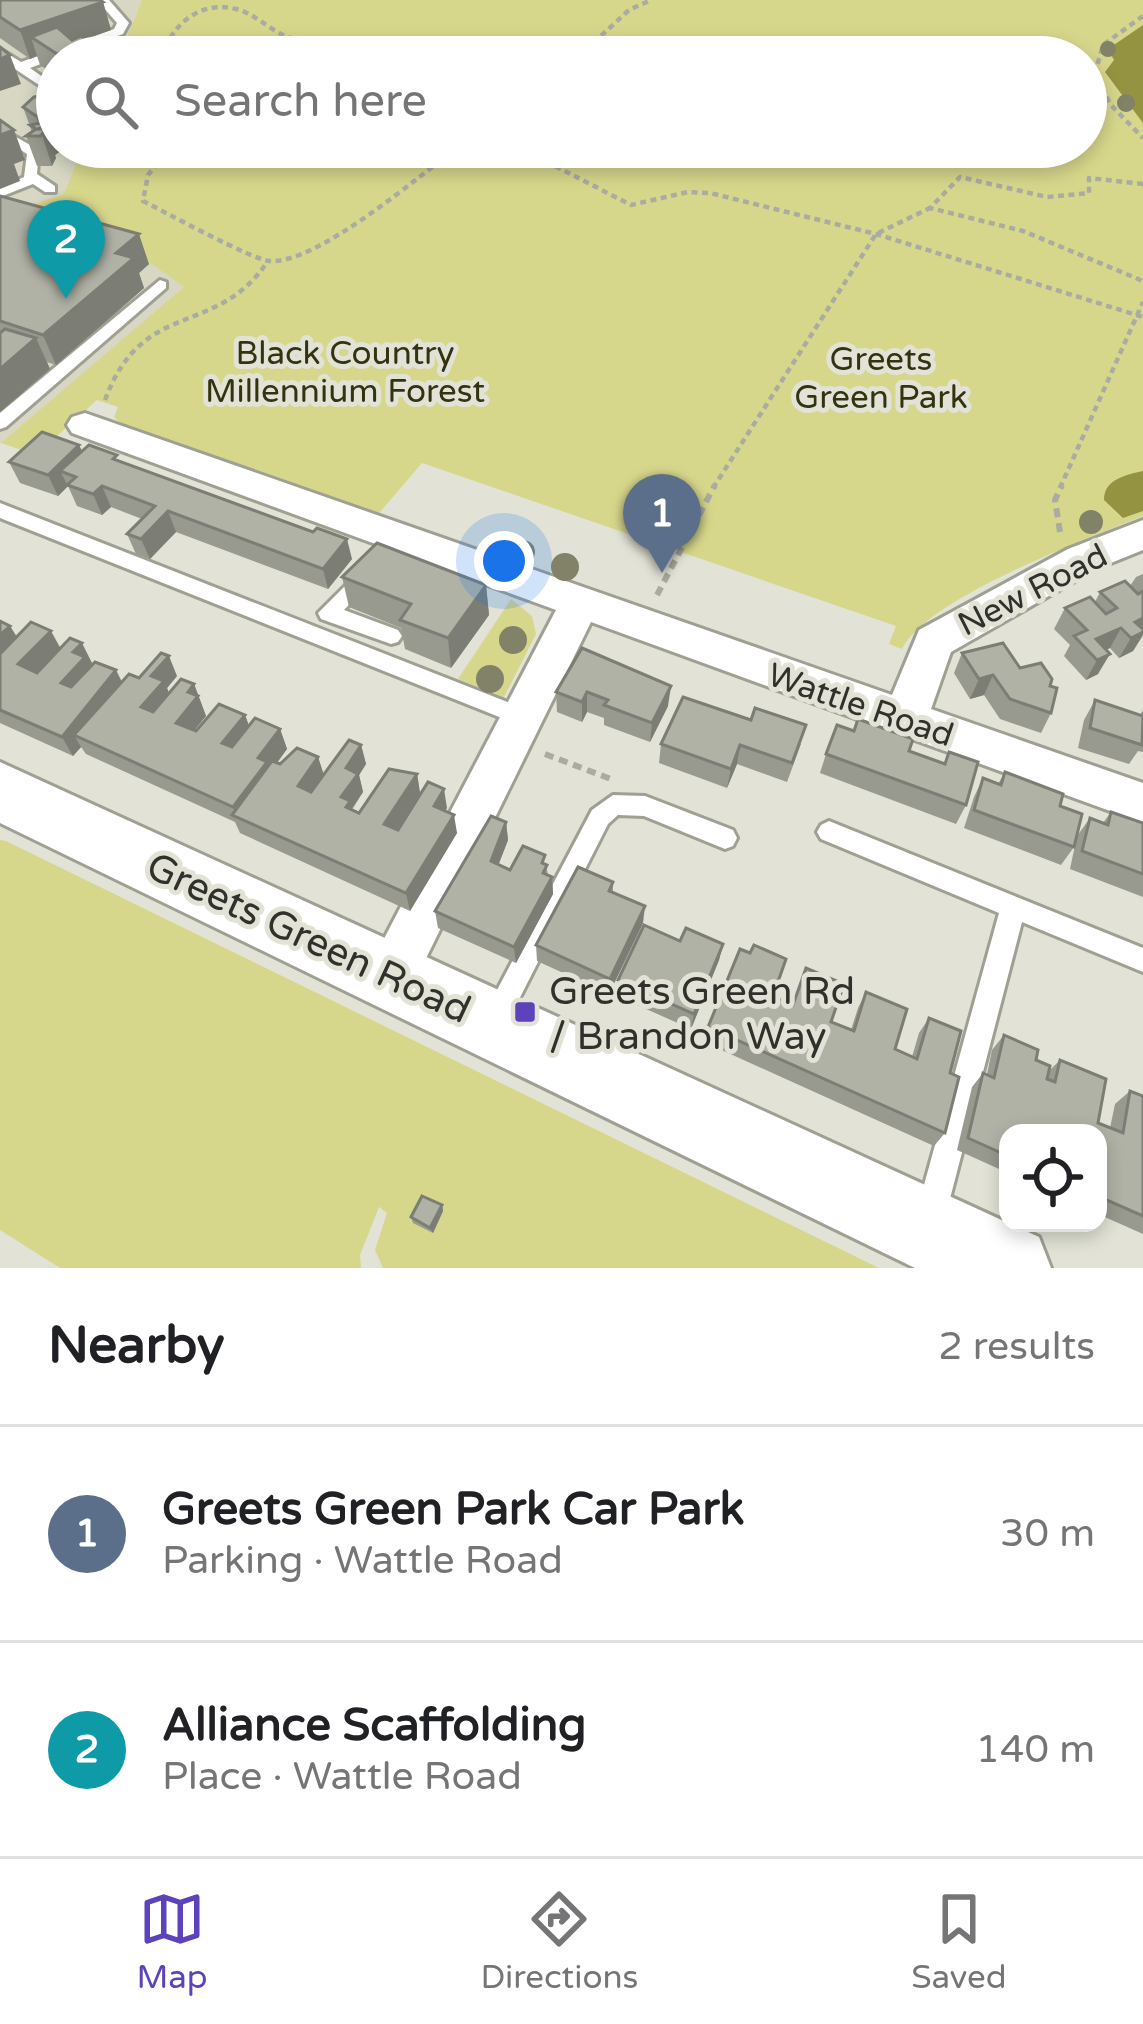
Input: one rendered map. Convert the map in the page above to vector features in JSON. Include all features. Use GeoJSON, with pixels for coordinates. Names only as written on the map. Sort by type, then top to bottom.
{"type":"FeatureCollection","features":[{"type":"Feature","properties":{"kind":"street","name":"Wattle Road"},"geometry":{"type":"LineString","coordinates":[[82,428],[1143,803]]}},
{"type":"Feature","properties":{"kind":"street","name":"New Road"},"geometry":{"type":"LineString","coordinates":[[905,720],[934,642],[1082,560],[1143,534]]}},
{"type":"Feature","properties":{"kind":"street"},"geometry":{"type":"LineString","coordinates":[[392,975],[526,718],[534,690],[579,604]]}},
{"type":"Feature","properties":{"kind":"street","name":"Greets Green Road"},"geometry":{"type":"LineString","coordinates":[[0,791],[1008,1268]]}},
{"type":"Feature","properties":{"kind":"lane"},"geometry":{"type":"LineString","coordinates":[[88,15],[107,4],[123,22],[119,31],[103,36]]}},
{"type":"Feature","properties":{"kind":"lane"},"geometry":{"type":"LineString","coordinates":[[3,48],[36,78]]}},
{"type":"Feature","properties":{"kind":"lane"},"geometry":{"type":"LineString","coordinates":[[20,67],[36,60]]}},
{"type":"Feature","properties":{"kind":"lane"},"geometry":{"type":"LineString","coordinates":[[0,132],[20,125]]}},
{"type":"Feature","properties":{"kind":"lane"},"geometry":{"type":"LineString","coordinates":[[0,132],[34,153],[30,175],[50,188]]}},
{"type":"Feature","properties":{"kind":"lane"},"geometry":{"type":"LineString","coordinates":[[3,190],[34,178]]}},
{"type":"Feature","properties":{"kind":"lane"},"geometry":{"type":"LineString","coordinates":[[0,423],[124,311],[160,285]]}},
{"type":"Feature","properties":{"kind":"lane"},"geometry":{"type":"LineString","coordinates":[[0,510],[526,718]]}},
{"type":"Feature","properties":{"kind":"lane"},"geometry":{"type":"LineString","coordinates":[[391,636],[328,613],[405,541]]}},
{"type":"Feature","properties":{"kind":"lane"},"geometry":{"type":"LineString","coordinates":[[493,1024],[600,817],[613,805],[644,806],[725,838]]}},
{"type":"Feature","properties":{"kind":"lane"},"geometry":{"type":"LineString","coordinates":[[829,832],[1143,960]]}},
{"type":"Feature","properties":{"kind":"lane"},"geometry":{"type":"LineString","coordinates":[[927,1229],[1012,907]]}},
{"type":"Feature","properties":{"kind":"path"},"geometry":{"type":"LineString","coordinates":[[601,36],[629,10],[651,0]]}},
{"type":"Feature","properties":{"kind":"path"},"geometry":{"type":"LineString","coordinates":[[170,36],[187,10],[209,2],[238,8],[279,36]]}},
{"type":"Feature","properties":{"kind":"path"},"geometry":{"type":"LineString","coordinates":[[1107,38],[1143,16]]}},
{"type":"Feature","properties":{"kind":"path"},"geometry":{"type":"LineString","coordinates":[[1107,99],[1143,138]]}},
{"type":"Feature","properties":{"kind":"path"},"geometry":{"type":"LineString","coordinates":[[154,168],[143,201],[268,261],[318,245],[428,168]]}},
{"type":"Feature","properties":{"kind":"path"},"geometry":{"type":"LineString","coordinates":[[559,168],[632,206],[688,192],[710,193],[877,234],[1140,316]]}},
{"type":"Feature","properties":{"kind":"path"},"geometry":{"type":"LineString","coordinates":[[683,548],[730,456],[877,234],[930,208],[959,177],[1047,197],[1089,193],[1089,178],[1143,184]]}},
{"type":"Feature","properties":{"kind":"path"},"geometry":{"type":"LineString","coordinates":[[930,208],[1023,231],[1143,281]]}},
{"type":"Feature","properties":{"kind":"path"},"geometry":{"type":"LineString","coordinates":[[82,428],[118,365],[138,343],[165,324],[244,292],[268,261]]}},
{"type":"Feature","properties":{"kind":"path"},"geometry":{"type":"LineString","coordinates":[[1060,535],[1055,500],[1143,302]]}},
{"type":"Feature","properties":{"kind":"shaded area"},"geometry":{"type":"Polygon","coordinates":[[[0,0],[142,0],[127,36],[36,36],[36,168],[98,168],[185,287],[0,444],[0,0]]]}},
{"type":"Feature","properties":{"kind":"shaded area"},"geometry":{"type":"Polygon","coordinates":[[[1143,25],[1143,123],[1107,75],[1114,60],[1108,49],[1143,25]]]}},
{"type":"Feature","properties":{"kind":"shaded area"},"geometry":{"type":"Polygon","coordinates":[[[1143,471],[1143,511],[1123,518],[1104,500],[1105,493],[1117,479],[1143,471]]]}},
{"type":"Feature","properties":{"kind":"green space","name":"Greets Green Park"},"geometry":{"type":"Polygon","coordinates":[[[142,0],[1143,0],[1143,516],[974,591],[917,630],[902,649],[889,644],[896,626],[422,463],[374,519],[126,429],[114,417],[118,407],[97,400],[36,455],[1,443],[184,287],[62,200],[0,219],[0,215],[64,194],[75,168],[1107,168],[1107,36],[127,36],[142,0]]]}},
{"type":"Feature","properties":{"kind":"green space"},"geometry":{"type":"Polygon","coordinates":[[[511,599],[532,616],[536,634],[504,697],[458,679],[511,599]]]}},
{"type":"Feature","properties":{"kind":"green space"},"geometry":{"type":"Polygon","coordinates":[[[0,840],[879,1268],[383,1268],[375,1250],[387,1213],[379,1207],[360,1255],[361,1268],[60,1268],[0,1230],[0,840]]]}},
{"type":"Feature","properties":{"kind":"building"},"geometry":{"type":"Polygon","coordinates":[[[0,0],[103,2],[20,30],[0,17],[0,0]]]}},
{"type":"Feature","properties":{"kind":"building"},"geometry":{"type":"Polygon","coordinates":[[[57,27],[67,36],[36,36],[36,40],[31,37],[57,27]]]}},
{"type":"Feature","properties":{"kind":"building"},"geometry":{"type":"Polygon","coordinates":[[[36,97],[36,116],[23,107],[36,97]]]}},
{"type":"Feature","properties":{"kind":"building"},"geometry":{"type":"Polygon","coordinates":[[[0,120],[14,130],[0,135],[0,120]]]}},
{"type":"Feature","properties":{"kind":"building"},"geometry":{"type":"Polygon","coordinates":[[[0,196],[139,234],[116,253],[134,258],[43,335],[0,321],[0,196]]]}},
{"type":"Feature","properties":{"kind":"building"},"geometry":{"type":"Polygon","coordinates":[[[5,329],[36,338],[0,369],[0,333],[5,329]]]}},
{"type":"Feature","properties":{"kind":"building"},"geometry":{"type":"Polygon","coordinates":[[[42,432],[79,445],[48,475],[9,462],[42,432]]]}},
{"type":"Feature","properties":{"kind":"building"},"geometry":{"type":"Polygon","coordinates":[[[89,445],[117,455],[113,459],[313,532],[317,528],[347,539],[323,569],[168,511],[141,539],[127,534],[155,506],[102,486],[93,494],[67,485],[76,477],[60,471],[89,445]]]}},
{"type":"Feature","properties":{"kind":"building"},"geometry":{"type":"Polygon","coordinates":[[[377,543],[486,585],[448,638],[400,620],[411,604],[342,577],[377,543]]]}},
{"type":"Feature","properties":{"kind":"building"},"geometry":{"type":"Polygon","coordinates":[[[1125,581],[1138,594],[1143,591],[1143,618],[1135,622],[1143,632],[1131,638],[1121,628],[1096,639],[1110,654],[1097,660],[1074,636],[1087,630],[1065,608],[1090,597],[1106,614],[1117,608],[1100,592],[1125,581]]]}},
{"type":"Feature","properties":{"kind":"building"},"geometry":{"type":"Polygon","coordinates":[[[31,622],[51,631],[18,664],[37,673],[70,638],[82,643],[73,652],[85,657],[61,683],[71,687],[95,662],[116,670],[62,737],[0,710],[0,654],[31,622]]]}},
{"type":"Feature","properties":{"kind":"building"},"geometry":{"type":"Polygon","coordinates":[[[1003,643],[1020,668],[1041,663],[1052,679],[1050,686],[1057,688],[1051,713],[1010,699],[993,675],[979,679],[962,653],[1003,643]]]}},
{"type":"Feature","properties":{"kind":"building"},"geometry":{"type":"Polygon","coordinates":[[[582,648],[671,686],[652,723],[604,705],[608,700],[587,692],[582,702],[556,692],[582,648]]]}},
{"type":"Feature","properties":{"kind":"building"},"geometry":{"type":"Polygon","coordinates":[[[161,653],[169,656],[151,676],[164,681],[141,707],[153,712],[181,679],[194,684],[188,692],[198,696],[176,723],[196,731],[219,704],[245,715],[222,743],[232,747],[255,718],[280,729],[258,758],[267,762],[233,807],[74,735],[129,674],[139,678],[161,653]]]}},
{"type":"Feature","properties":{"kind":"building"},"geometry":{"type":"Polygon","coordinates":[[[683,697],[751,720],[755,708],[806,725],[792,763],[740,745],[731,769],[661,744],[683,697]]]}},
{"type":"Feature","properties":{"kind":"building"},"geometry":{"type":"Polygon","coordinates":[[[1095,700],[1143,716],[1142,745],[1090,728],[1095,700]]]}},
{"type":"Feature","properties":{"kind":"building"},"geometry":{"type":"Polygon","coordinates":[[[858,719],[913,739],[909,751],[945,764],[949,752],[978,762],[966,805],[826,754],[837,725],[854,731],[858,719]]]}},
{"type":"Feature","properties":{"kind":"building"},"geometry":{"type":"Polygon","coordinates":[[[349,740],[361,745],[346,768],[358,774],[341,797],[350,801],[346,807],[359,813],[389,769],[417,774],[384,824],[398,830],[428,782],[444,789],[434,806],[454,815],[406,893],[232,815],[272,761],[280,764],[297,748],[318,757],[298,786],[311,792],[349,740]]]}},
{"type":"Feature","properties":{"kind":"building"},"geometry":{"type":"Polygon","coordinates":[[[1005,772],[1063,794],[1060,806],[1082,814],[1074,847],[974,810],[983,778],[1001,785],[1005,772]]]}},
{"type":"Feature","properties":{"kind":"building"},"geometry":{"type":"Polygon","coordinates":[[[1111,812],[1143,823],[1143,874],[1082,851],[1090,818],[1108,825],[1111,812]]]}},
{"type":"Feature","properties":{"kind":"building"},"geometry":{"type":"Polygon","coordinates":[[[491,816],[506,822],[491,861],[510,870],[523,846],[545,855],[543,873],[552,877],[514,947],[435,911],[491,816]]]}},
{"type":"Feature","properties":{"kind":"building"},"geometry":{"type":"Polygon","coordinates":[[[578,867],[613,882],[609,891],[645,906],[610,979],[536,945],[578,867]]]}},
{"type":"Feature","properties":{"kind":"building"},"geometry":{"type":"Polygon","coordinates":[[[644,925],[680,941],[686,928],[723,944],[694,1014],[618,980],[644,925]]]}},
{"type":"Feature","properties":{"kind":"building"},"geometry":{"type":"Polygon","coordinates":[[[754,945],[786,959],[773,996],[793,1005],[806,968],[844,984],[831,1022],[854,1031],[866,992],[907,1009],[895,1049],[917,1059],[929,1018],[961,1031],[950,1073],[959,1077],[945,1133],[708,1027],[740,949],[750,953],[754,945]]]}},
{"type":"Feature","properties":{"kind":"building"},"geometry":{"type":"Polygon","coordinates":[[[1004,1035],[1038,1050],[1036,1060],[1050,1066],[1047,1079],[1055,1082],[1060,1060],[1106,1079],[1100,1124],[999,1124],[999,1152],[968,1138],[983,1073],[994,1078],[1004,1035]]]}},
{"type":"Feature","properties":{"kind":"building"},"geometry":{"type":"Polygon","coordinates":[[[1130,1091],[1143,1096],[1143,1216],[1107,1200],[1107,1127],[1123,1133],[1130,1091]]]}},
{"type":"Feature","properties":{"kind":"building"},"geometry":{"type":"Polygon","coordinates":[[[422,1196],[442,1205],[430,1228],[411,1217],[422,1196]]]}},
{"type":"Feature","properties":{"kind":"place","name":"Alliance Scaffolding"},"geometry":{"type":"Point","coordinates":[66,299]}},
{"type":"Feature","properties":{"kind":"place","name":"Greets Green Park Car Park"},"geometry":{"type":"Point","coordinates":[662,573]}},
{"type":"Feature","properties":{"kind":"place","name":"Greets Green Rd / Brandon Way"},"geometry":{"type":"Point","coordinates":[525,1012]}},
{"type":"Feature","properties":{"kind":"park label","name":"Black Country Millennium Forest"},"geometry":{"type":"Point","coordinates":[345,371]}}]}
